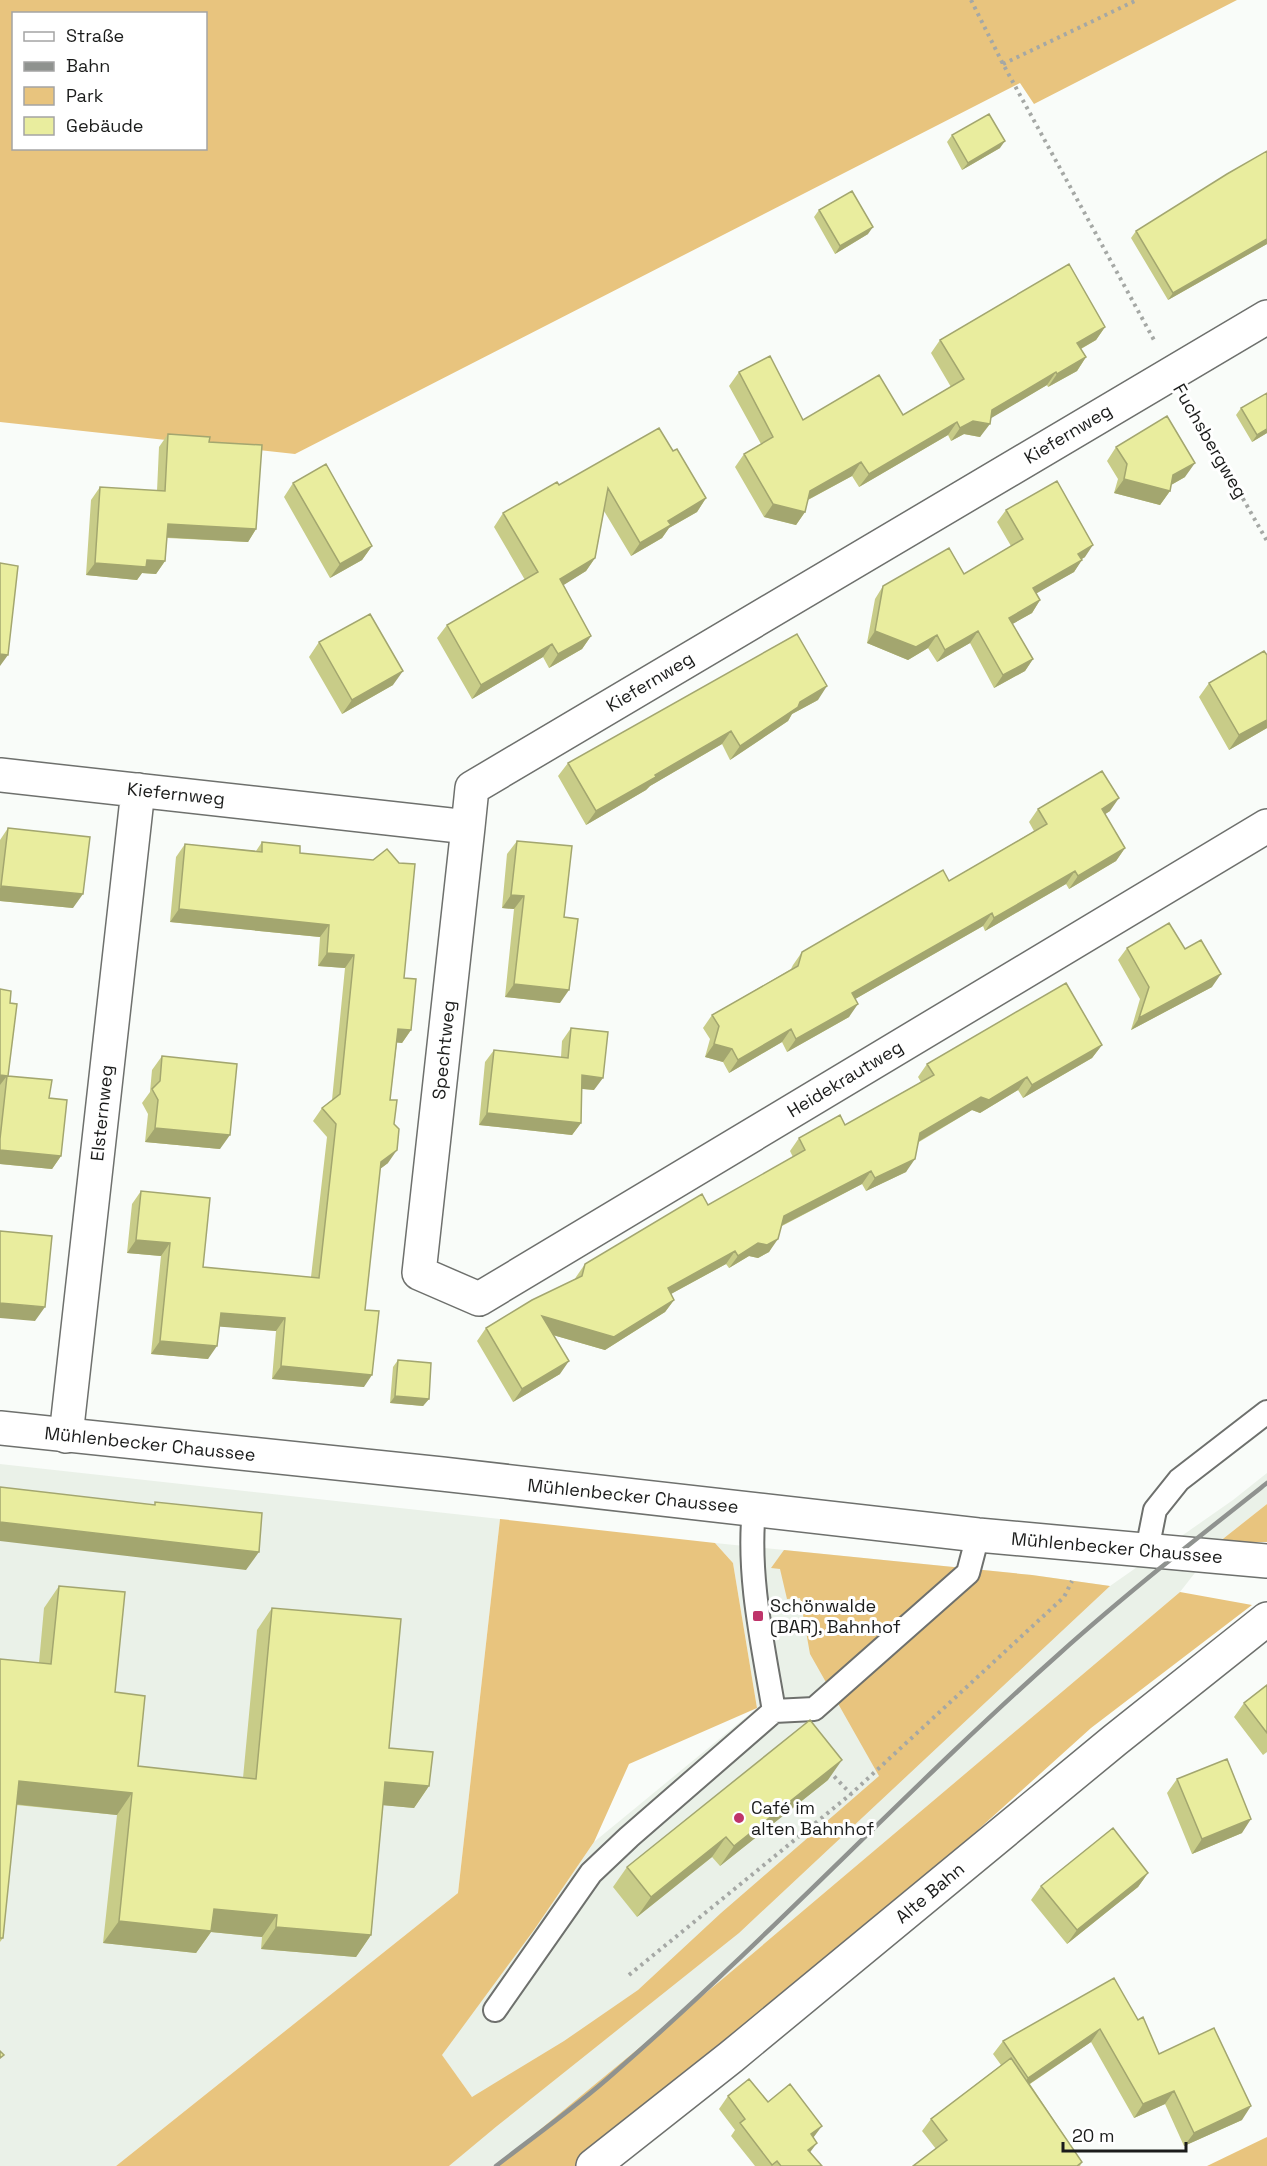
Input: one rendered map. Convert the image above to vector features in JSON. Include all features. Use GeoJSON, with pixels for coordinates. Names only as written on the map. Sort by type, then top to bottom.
{"type":"FeatureCollection","features":[{"type":"Feature","properties":{"kind":"street","name":"Kiefernweg"},"geometry":{"type":"LineString","coordinates":[[0,775],[468,827],[472,788],[1267,317]]}},
{"type":"Feature","properties":{"kind":"street","name":"Elsternweg"},"geometry":{"type":"LineString","coordinates":[[66,1436],[138,790]]}},
{"type":"Feature","properties":{"kind":"street","name":"Heidekrautweg"},"geometry":{"type":"LineString","coordinates":[[419,1273],[480,1299],[1267,826]]}},
{"type":"Feature","properties":{"kind":"street","name":"Spechtweg"},"geometry":{"type":"LineString","coordinates":[[419,1273],[468,827]]}},
{"type":"Feature","properties":{"kind":"street","name":"Mühlenbecker Chaussee"},"geometry":{"type":"LineString","coordinates":[[0,1428],[453,1475],[978,1535],[1267,1561]]}},
{"type":"Feature","properties":{"kind":"street","name":"Alte Bahn"},"geometry":{"type":"LineString","coordinates":[[592,2166],[731,2057],[1115,1740],[1267,1619]]}},
{"type":"Feature","properties":{"kind":"lane"},"geometry":{"type":"LineString","coordinates":[[1147,1550],[1155,1510],[1179,1480],[1267,1412]]}},
{"type":"Feature","properties":{"kind":"lane"},"geometry":{"type":"LineString","coordinates":[[754,1509],[751,1539],[758,1616],[774,1710]]}},
{"type":"Feature","properties":{"kind":"lane"},"geometry":{"type":"LineString","coordinates":[[495,2010],[591,1873],[774,1710],[814,1709],[968,1573],[978,1535]]}},
{"type":"Feature","properties":{"kind":"path","name":"Fuchsbergweg"},"geometry":{"type":"LineString","coordinates":[[971,0],[1003,64],[1171,373],[1267,541]]}},
{"type":"Feature","properties":{"kind":"path"},"geometry":{"type":"LineString","coordinates":[[1003,64],[1137,0]]}},
{"type":"Feature","properties":{"kind":"path"},"geometry":{"type":"LineString","coordinates":[[629,1974],[850,1794],[1064,1597],[1077,1572]]}},
{"type":"Feature","properties":{"kind":"path"},"geometry":{"type":"LineString","coordinates":[[828,1769],[850,1794]]}},
{"type":"Feature","properties":{"kind":"shaded area"},"geometry":{"type":"Polygon","coordinates":[[[0,1464],[500,1519],[458,1893],[116,2166],[0,2166],[0,1464]]]}},
{"type":"Feature","properties":{"kind":"shaded area"},"geometry":{"type":"Polygon","coordinates":[[[1267,1473],[1267,1504],[1219,1542],[1180,1592],[719,1982],[496,2166],[449,2166],[496,2126],[424,2031],[534,1930],[594,1842],[757,1708],[733,1563],[715,1543],[1032,1575],[1110,1586],[1233,1500],[1267,1473]]]}},
{"type":"Feature","properties":{"kind":"green space"},"geometry":{"type":"Polygon","coordinates":[[[0,0],[1237,0],[1034,104],[1020,83],[295,454],[0,422],[0,0]]]}},
{"type":"Feature","properties":{"kind":"green space"},"geometry":{"type":"Polygon","coordinates":[[[1267,1504],[1267,1542],[1219,1542],[1267,1504]]]}},
{"type":"Feature","properties":{"kind":"green space"},"geometry":{"type":"Polygon","coordinates":[[[500,1519],[715,1543],[733,1563],[757,1708],[629,1764],[594,1842],[534,1930],[442,2055],[472,2097],[564,2041],[638,1990],[721,1913],[879,1776],[810,1654],[800,1598],[787,1599],[780,1569],[771,1568],[784,1550],[1032,1575],[1110,1586],[739,1933],[449,2166],[116,2166],[458,1893],[500,1519]]]}},
{"type":"Feature","properties":{"kind":"green space"},"geometry":{"type":"Polygon","coordinates":[[[1180,1592],[1252,1605],[1091,1728],[950,1855],[581,2166],[496,2166],[719,1982],[1180,1592]]]}},
{"type":"Feature","properties":{"kind":"green space"},"geometry":{"type":"Polygon","coordinates":[[[1267,2137],[1267,2166],[1207,2166],[1267,2137]]]}},
{"type":"Feature","properties":{"kind":"building"},"geometry":{"type":"Polygon","coordinates":[[[989,114],[1005,141],[968,163],[952,135],[989,114]]]}},
{"type":"Feature","properties":{"kind":"building"},"geometry":{"type":"Polygon","coordinates":[[[1267,151],[1267,239],[1173,293],[1136,231],[1267,151]]]}},
{"type":"Feature","properties":{"kind":"building"},"geometry":{"type":"Polygon","coordinates":[[[852,191],[873,227],[840,246],[819,210],[852,191]]]}},
{"type":"Feature","properties":{"kind":"building"},"geometry":{"type":"Polygon","coordinates":[[[1069,264],[1105,327],[1077,343],[1086,357],[992,410],[990,424],[973,421],[960,428],[957,422],[869,474],[861,462],[810,491],[805,512],[773,504],[744,454],[773,437],[739,372],[770,356],[803,420],[879,375],[903,415],[964,379],[940,340],[1069,264]]]}},
{"type":"Feature","properties":{"kind":"building"},"geometry":{"type":"Polygon","coordinates":[[[1267,393],[1267,429],[1257,435],[1241,408],[1267,393]]]}},
{"type":"Feature","properties":{"kind":"building"},"geometry":{"type":"Polygon","coordinates":[[[1167,416],[1195,463],[1173,475],[1170,491],[1124,479],[1127,464],[1116,447],[1167,416]]]}},
{"type":"Feature","properties":{"kind":"building"},"geometry":{"type":"Polygon","coordinates":[[[659,428],[673,451],[677,449],[706,498],[668,521],[671,525],[640,543],[608,488],[595,558],[560,579],[591,636],[558,654],[552,644],[481,685],[447,625],[538,572],[503,513],[557,482],[559,485],[659,428]]]}},
{"type":"Feature","properties":{"kind":"building"},"geometry":{"type":"Polygon","coordinates":[[[168,434],[210,437],[209,442],[262,445],[256,529],[168,524],[165,561],[147,560],[146,567],[95,563],[100,487],[165,491],[168,434]]]}},
{"type":"Feature","properties":{"kind":"building"},"geometry":{"type":"Polygon","coordinates":[[[326,464],[372,546],[340,564],[293,483],[326,464]]]}},
{"type":"Feature","properties":{"kind":"building"},"geometry":{"type":"Polygon","coordinates":[[[1057,481],[1093,545],[1078,554],[1082,560],[1033,588],[1040,600],[1009,618],[1033,659],[1003,675],[978,631],[945,650],[937,635],[916,647],[875,631],[883,586],[949,548],[964,574],[1023,539],[1006,510],[1057,481]]]}},
{"type":"Feature","properties":{"kind":"building"},"geometry":{"type":"Polygon","coordinates":[[[0,563],[18,566],[8,655],[0,654],[0,563]]]}},
{"type":"Feature","properties":{"kind":"building"},"geometry":{"type":"Polygon","coordinates":[[[370,614],[403,671],[352,700],[319,642],[370,614]]]}},
{"type":"Feature","properties":{"kind":"building"},"geometry":{"type":"Polygon","coordinates":[[[797,634],[827,686],[800,702],[798,707],[740,746],[731,731],[596,811],[568,763],[797,634]]]}},
{"type":"Feature","properties":{"kind":"building"},"geometry":{"type":"Polygon","coordinates":[[[1264,651],[1267,655],[1267,720],[1239,735],[1209,683],[1264,651]]]}},
{"type":"Feature","properties":{"kind":"building"},"geometry":{"type":"Polygon","coordinates":[[[1102,771],[1119,798],[1102,809],[1125,848],[1078,876],[1075,871],[994,918],[992,913],[852,993],[858,1004],[796,1039],[791,1029],[738,1060],[732,1049],[714,1044],[719,1026],[712,1015],[798,966],[802,952],[943,870],[949,881],[1047,824],[1038,809],[1102,771]]]}},
{"type":"Feature","properties":{"kind":"building"},"geometry":{"type":"Polygon","coordinates":[[[8,828],[90,837],[83,894],[1,886],[8,828]]]}},
{"type":"Feature","properties":{"kind":"building"},"geometry":{"type":"Polygon","coordinates":[[[517,841],[572,846],[564,917],[578,919],[569,990],[514,984],[524,896],[511,895],[517,841]]]}},
{"type":"Feature","properties":{"kind":"building"},"geometry":{"type":"Polygon","coordinates":[[[262,842],[300,846],[300,853],[373,860],[387,849],[399,863],[415,864],[404,978],[416,979],[411,1030],[398,1029],[390,1100],[397,1100],[394,1124],[399,1129],[397,1150],[381,1162],[365,1310],[379,1311],[372,1375],[281,1366],[285,1318],[221,1313],[217,1346],[160,1341],[170,1243],[136,1240],[141,1191],[210,1198],[203,1267],[319,1278],[336,1124],[322,1108],[340,1094],[354,955],[327,953],[329,925],[179,909],[185,844],[262,852],[262,842]]]}},
{"type":"Feature","properties":{"kind":"building"},"geometry":{"type":"Polygon","coordinates":[[[1169,923],[1185,949],[1201,940],[1221,974],[1139,1018],[1149,987],[1127,948],[1169,923]]]}},
{"type":"Feature","properties":{"kind":"building"},"geometry":{"type":"Polygon","coordinates":[[[1066,983],[1102,1045],[1032,1085],[1027,1077],[989,1100],[981,1097],[920,1133],[915,1159],[875,1178],[871,1171],[784,1216],[778,1239],[767,1245],[758,1243],[738,1256],[735,1251],[668,1288],[674,1300],[614,1337],[542,1316],[569,1361],[522,1389],[486,1328],[532,1300],[582,1276],[585,1264],[702,1194],[708,1205],[805,1150],[799,1138],[840,1115],[845,1125],[934,1075],[927,1064],[1066,983]]]}},
{"type":"Feature","properties":{"kind":"building"},"geometry":{"type":"Polygon","coordinates":[[[0,989],[11,991],[10,1003],[17,1004],[8,1076],[52,1080],[49,1098],[67,1100],[61,1156],[0,1150],[7,1076],[0,1075],[0,989]]]}},
{"type":"Feature","properties":{"kind":"building"},"geometry":{"type":"Polygon","coordinates":[[[571,1028],[608,1032],[603,1078],[582,1075],[581,1123],[487,1113],[494,1050],[568,1058],[571,1028]]]}},
{"type":"Feature","properties":{"kind":"building"},"geometry":{"type":"Polygon","coordinates":[[[162,1056],[237,1064],[230,1135],[155,1128],[158,1100],[152,1089],[160,1081],[162,1056]]]}},
{"type":"Feature","properties":{"kind":"building"},"geometry":{"type":"Polygon","coordinates":[[[0,1231],[52,1236],[45,1307],[0,1303],[0,1231]]]}},
{"type":"Feature","properties":{"kind":"building"},"geometry":{"type":"Polygon","coordinates":[[[398,1360],[431,1363],[429,1399],[395,1396],[398,1360]]]}},
{"type":"Feature","properties":{"kind":"building"},"geometry":{"type":"Polygon","coordinates":[[[0,1487],[155,1505],[155,1502],[262,1513],[259,1552],[0,1522],[0,1487]]]}},
{"type":"Feature","properties":{"kind":"building"},"geometry":{"type":"Polygon","coordinates":[[[59,1586],[125,1592],[115,1692],[145,1696],[138,1766],[256,1779],[272,1608],[401,1619],[389,1748],[433,1752],[429,1786],[385,1782],[371,1935],[276,1927],[277,1915],[214,1909],[211,1931],[119,1921],[132,1793],[19,1781],[3,1938],[0,1938],[0,1659],[51,1664],[59,1586]]]}},
{"type":"Feature","properties":{"kind":"building"},"geometry":{"type":"Polygon","coordinates":[[[1267,1685],[1267,1733],[1244,1703],[1267,1685]]]}},
{"type":"Feature","properties":{"kind":"building","name":"Café im alten Bahnhof"},"geometry":{"type":"Polygon","coordinates":[[[810,1720],[842,1760],[734,1846],[726,1837],[651,1897],[627,1867],[810,1720]]]}},
{"type":"Feature","properties":{"kind":"building"},"geometry":{"type":"Polygon","coordinates":[[[1227,1759],[1251,1819],[1202,1839],[1177,1779],[1227,1759]]]}},
{"type":"Feature","properties":{"kind":"building"},"geometry":{"type":"Polygon","coordinates":[[[1113,1828],[1148,1873],[1077,1930],[1041,1886],[1113,1828]]]}},
{"type":"Feature","properties":{"kind":"building"},"geometry":{"type":"Polygon","coordinates":[[[1114,1978],[1138,2020],[1143,2017],[1159,2054],[1214,2028],[1251,2106],[1194,2133],[1174,2091],[1143,2104],[1100,2029],[1028,2078],[1003,2041],[1114,1978]]]}},
{"type":"Feature","properties":{"kind":"building"},"geometry":{"type":"Polygon","coordinates":[[[1011,2058],[1082,2162],[1077,2166],[913,2166],[947,2140],[931,2119],[1011,2058]]]}},
{"type":"Feature","properties":{"kind":"building"},"geometry":{"type":"Polygon","coordinates":[[[749,2079],[768,2102],[790,2084],[822,2126],[811,2134],[817,2143],[808,2150],[822,2166],[781,2166],[777,2161],[772,2165],[740,2123],[745,2119],[728,2096],[749,2079]]]}},
{"type":"Feature","properties":{"kind":"railway"},"geometry":{"type":"LineString","coordinates":[[496,2166],[586,2097],[671,2022],[1059,1654],[1136,1588],[1267,1483]]}},
{"type":"Feature","properties":{"kind":"place","name":"Schönwalde (BAR), Bahnhof"},"geometry":{"type":"Point","coordinates":[758,1616]}},
{"type":"Feature","properties":{"kind":"place","name":"Café im alten Bahnhof"},"geometry":{"type":"Point","coordinates":[739,1818]}}]}
